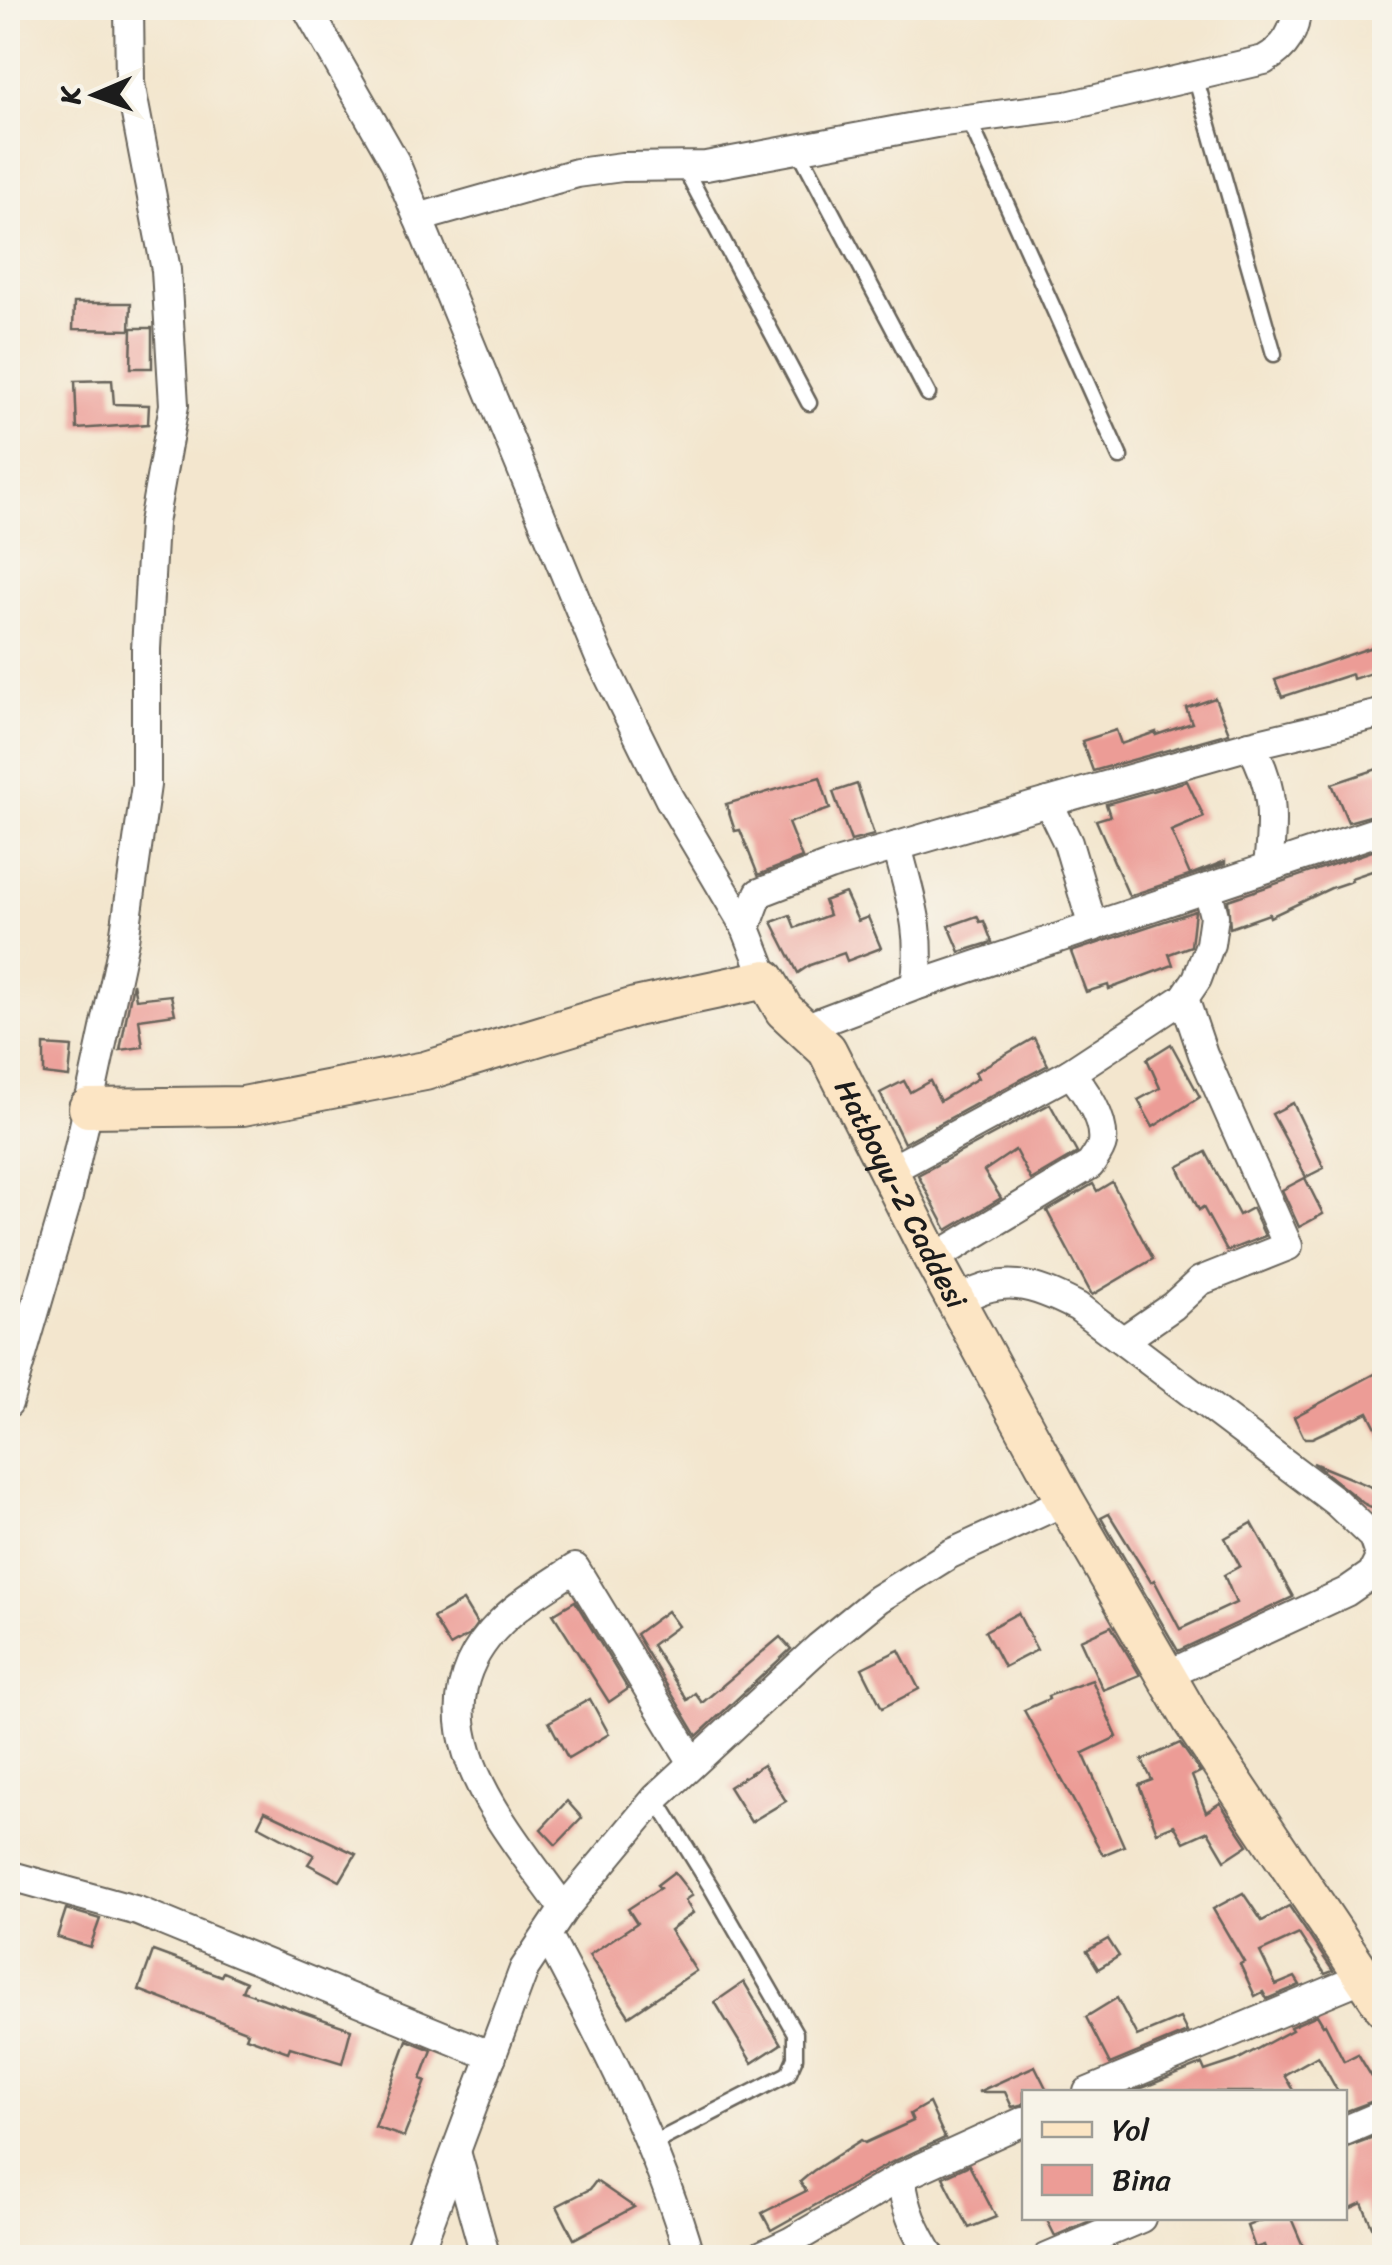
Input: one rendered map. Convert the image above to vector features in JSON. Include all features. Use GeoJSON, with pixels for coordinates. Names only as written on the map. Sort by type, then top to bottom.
{"type":"FeatureCollection","features":[{"type":"Feature","properties":{"kind":"main road"},"geometry":{"type":"LineString","coordinates":[[88,1108],[244,1106],[425,1071],[636,1006],[766,979]]}},
{"type":"Feature","properties":{"kind":"main road","name":"Hatboyu-2 Caddesi"},"geometry":{"type":"LineString","coordinates":[[766,979],[784,1010],[827,1050],[932,1259],[1165,1676],[1374,1992]]}},
{"type":"Feature","properties":{"kind":"street"},"geometry":{"type":"LineString","coordinates":[[8,1403],[88,1108],[124,940],[146,785],[146,649],[154,523],[174,405],[166,270],[130,84],[129,8]]}},
{"type":"Feature","properties":{"kind":"street"},"geometry":{"type":"LineString","coordinates":[[307,8],[396,162],[599,656],[670,798],[746,928],[766,979]]}},
{"type":"Feature","properties":{"kind":"street"},"geometry":{"type":"LineString","coordinates":[[418,218],[577,173],[622,167],[685,169],[968,118],[1067,106],[1264,60],[1275,54],[1290,36],[1296,8]]}},
{"type":"Feature","properties":{"kind":"street"},"geometry":{"type":"LineString","coordinates":[[746,928],[759,894],[829,866],[1250,745],[1384,712]]}},
{"type":"Feature","properties":{"kind":"street"},"geometry":{"type":"LineString","coordinates":[[1250,745],[1262,763],[1270,791],[1272,830],[1268,866]]}},
{"type":"Feature","properties":{"kind":"street"},"geometry":{"type":"LineString","coordinates":[[1048,802],[1068,843],[1093,927]]}},
{"type":"Feature","properties":{"kind":"street"},"geometry":{"type":"LineString","coordinates":[[804,1028],[916,986],[1384,830]]}},
{"type":"Feature","properties":{"kind":"street"},"geometry":{"type":"LineString","coordinates":[[896,846],[918,928],[916,986]]}},
{"type":"Feature","properties":{"kind":"street"},"geometry":{"type":"LineString","coordinates":[[888,1172],[1070,1074],[1184,998],[1198,979],[1210,944],[1214,916],[1208,888]]}},
{"type":"Feature","properties":{"kind":"street"},"geometry":{"type":"LineString","coordinates":[[1124,1340],[1173,1306],[1200,1281],[1288,1246],[1203,1054],[1184,998]]}},
{"type":"Feature","properties":{"kind":"street"},"geometry":{"type":"LineString","coordinates":[[932,1259],[1090,1166],[1102,1145],[1100,1126],[1084,1088],[1070,1074]]}},
{"type":"Feature","properties":{"kind":"street"},"geometry":{"type":"LineString","coordinates":[[957,1302],[1000,1284],[1040,1287],[1078,1307],[1336,1502],[1379,1541],[1380,1558],[1372,1574],[1346,1592],[1165,1676]]}},
{"type":"Feature","properties":{"kind":"street"},"geometry":{"type":"LineString","coordinates":[[416,2258],[524,1969],[564,1909],[656,1798],[819,1646],[878,1599],[950,1554],[1065,1501]]}},
{"type":"Feature","properties":{"kind":"street"},"geometry":{"type":"LineString","coordinates":[[564,1909],[487,1796],[461,1737],[460,1685],[474,1656],[499,1624],[575,1568],[692,1761]]}},
{"type":"Feature","properties":{"kind":"street"},"geometry":{"type":"LineString","coordinates":[[8,1875],[138,1910],[492,2056]]}},
{"type":"Feature","properties":{"kind":"street"},"geometry":{"type":"LineString","coordinates":[[546,1935],[594,2023],[652,2144],[690,2258]]}},
{"type":"Feature","properties":{"kind":"street"},"geometry":{"type":"LineString","coordinates":[[1094,2090],[1374,1992]]}},
{"type":"Feature","properties":{"kind":"street"},"geometry":{"type":"LineString","coordinates":[[1347,2130],[1384,2114]]}},
{"type":"Feature","properties":{"kind":"street"},"geometry":{"type":"LineString","coordinates":[[756,2258],[901,2177],[1022,2122]]}},
{"type":"Feature","properties":{"kind":"street"},"geometry":{"type":"LineString","coordinates":[[456,2155],[486,2258]]}},
{"type":"Feature","properties":{"kind":"street"},"geometry":{"type":"LineString","coordinates":[[901,2177],[909,2216],[932,2258]]}},
{"type":"Feature","properties":{"kind":"street"},"geometry":{"type":"LineString","coordinates":[[1047,2258],[1136,2220]]}},
{"type":"Feature","properties":{"kind":"lane"},"geometry":{"type":"LineString","coordinates":[[1195,76],[1274,354]]}},
{"type":"Feature","properties":{"kind":"lane"},"geometry":{"type":"LineString","coordinates":[[968,118],[1120,457]]}},
{"type":"Feature","properties":{"kind":"lane"},"geometry":{"type":"LineString","coordinates":[[798,150],[928,394]]}},
{"type":"Feature","properties":{"kind":"lane"},"geometry":{"type":"LineString","coordinates":[[685,169],[808,402]]}},
{"type":"Feature","properties":{"kind":"lane"},"geometry":{"type":"LineString","coordinates":[[652,2144],[788,2074],[797,2046],[795,2034],[766,1979],[656,1798]]}},
{"type":"Feature","properties":{"kind":"building"},"geometry":{"type":"Polygon","coordinates":[[[74,303],[131,303],[130,330],[73,329],[74,303]]]}},
{"type":"Feature","properties":{"kind":"building"},"geometry":{"type":"Polygon","coordinates":[[[132,328],[152,328],[152,368],[131,368],[132,328]]]}},
{"type":"Feature","properties":{"kind":"building"},"geometry":{"type":"Polygon","coordinates":[[[112,380],[114,404],[149,405],[148,424],[77,429],[75,381],[112,380]]]}},
{"type":"Feature","properties":{"kind":"building"},"geometry":{"type":"Polygon","coordinates":[[[1384,643],[1384,669],[1353,679],[1352,674],[1282,697],[1275,680],[1384,643]]]}},
{"type":"Feature","properties":{"kind":"building"},"geometry":{"type":"Polygon","coordinates":[[[1215,698],[1229,733],[1093,771],[1082,741],[1116,730],[1121,744],[1156,735],[1192,723],[1186,708],[1215,698]]]}},
{"type":"Feature","properties":{"kind":"building"},"geometry":{"type":"Polygon","coordinates":[[[1380,768],[1384,812],[1348,822],[1332,784],[1380,768]]]}},
{"type":"Feature","properties":{"kind":"building"},"geometry":{"type":"Polygon","coordinates":[[[820,777],[830,809],[788,823],[802,858],[758,875],[726,804],[820,777]]]}},
{"type":"Feature","properties":{"kind":"building"},"geometry":{"type":"Polygon","coordinates":[[[1187,781],[1204,817],[1171,831],[1190,875],[1225,864],[1129,896],[1096,820],[1110,816],[1106,804],[1187,781]]]}},
{"type":"Feature","properties":{"kind":"building"},"geometry":{"type":"Polygon","coordinates":[[[857,784],[874,835],[851,841],[833,792],[857,784]]]}},
{"type":"Feature","properties":{"kind":"building"},"geometry":{"type":"Polygon","coordinates":[[[1384,847],[1384,867],[1351,878],[1352,881],[1270,917],[1269,914],[1230,928],[1228,900],[1384,847]]]}},
{"type":"Feature","properties":{"kind":"building"},"geometry":{"type":"Polygon","coordinates":[[[845,893],[858,921],[868,917],[881,948],[847,961],[844,953],[798,973],[772,922],[790,915],[795,928],[829,915],[824,901],[845,893]]]}},
{"type":"Feature","properties":{"kind":"building"},"geometry":{"type":"Polygon","coordinates":[[[1195,911],[1191,946],[1169,954],[1173,965],[1109,989],[1108,985],[1086,992],[1071,952],[1195,911]]]}},
{"type":"Feature","properties":{"kind":"building"},"geometry":{"type":"Polygon","coordinates":[[[977,916],[980,922],[984,921],[992,942],[960,952],[949,926],[977,916]]]}},
{"type":"Feature","properties":{"kind":"building"},"geometry":{"type":"Polygon","coordinates":[[[133,983],[136,999],[171,995],[175,1014],[139,1019],[143,1047],[120,1050],[133,983]]]}},
{"type":"Feature","properties":{"kind":"building"},"geometry":{"type":"Polygon","coordinates":[[[1034,1038],[1048,1065],[904,1143],[880,1093],[904,1081],[910,1092],[930,1081],[940,1101],[978,1078],[975,1072],[1034,1038]]]}},
{"type":"Feature","properties":{"kind":"building"},"geometry":{"type":"Polygon","coordinates":[[[1171,1044],[1200,1097],[1153,1127],[1138,1100],[1160,1088],[1147,1059],[1171,1044]]]}},
{"type":"Feature","properties":{"kind":"building"},"geometry":{"type":"Polygon","coordinates":[[[44,1045],[72,1047],[69,1077],[44,1074],[44,1045]]]}},
{"type":"Feature","properties":{"kind":"building"},"geometry":{"type":"Polygon","coordinates":[[[1293,1103],[1324,1168],[1306,1177],[1272,1114],[1293,1103]]]}},
{"type":"Feature","properties":{"kind":"building"},"geometry":{"type":"Polygon","coordinates":[[[1050,1104],[1077,1153],[1031,1180],[1015,1150],[984,1171],[1001,1198],[947,1230],[918,1175],[1050,1104]]]}},
{"type":"Feature","properties":{"kind":"building"},"geometry":{"type":"Polygon","coordinates":[[[1206,1152],[1239,1215],[1252,1208],[1265,1236],[1227,1251],[1203,1207],[1199,1210],[1178,1167],[1206,1152]]]}},
{"type":"Feature","properties":{"kind":"building"},"geometry":{"type":"Polygon","coordinates":[[[1305,1178],[1323,1214],[1299,1227],[1282,1190],[1305,1178]]]}},
{"type":"Feature","properties":{"kind":"building"},"geometry":{"type":"Polygon","coordinates":[[[1112,1182],[1153,1259],[1092,1295],[1047,1211],[1093,1184],[1097,1191],[1112,1182]]]}},
{"type":"Feature","properties":{"kind":"building"},"geometry":{"type":"Polygon","coordinates":[[[1384,1369],[1384,1443],[1368,1412],[1312,1438],[1304,1438],[1294,1417],[1384,1369]]]}},
{"type":"Feature","properties":{"kind":"building"},"geometry":{"type":"Polygon","coordinates":[[[1313,1463],[1384,1492],[1379,1511],[1363,1503],[1313,1463]]]}},
{"type":"Feature","properties":{"kind":"building"},"geometry":{"type":"Polygon","coordinates":[[[1109,1514],[1151,1582],[1154,1580],[1180,1629],[1236,1603],[1224,1575],[1240,1566],[1225,1538],[1252,1523],[1293,1597],[1178,1651],[1101,1518],[1109,1514]]]}},
{"type":"Feature","properties":{"kind":"building"},"geometry":{"type":"Polygon","coordinates":[[[463,1601],[477,1624],[469,1635],[450,1646],[433,1618],[463,1601]]]}},
{"type":"Feature","properties":{"kind":"building"},"geometry":{"type":"Polygon","coordinates":[[[575,1601],[628,1689],[609,1702],[553,1614],[575,1601]]]}},
{"type":"Feature","properties":{"kind":"building"},"geometry":{"type":"Polygon","coordinates":[[[667,1611],[678,1626],[652,1645],[687,1700],[695,1693],[702,1703],[780,1637],[791,1649],[697,1736],[636,1634],[667,1611]]]}},
{"type":"Feature","properties":{"kind":"building"},"geometry":{"type":"Polygon","coordinates":[[[1018,1613],[1037,1650],[1004,1667],[985,1631],[1018,1613]]]}},
{"type":"Feature","properties":{"kind":"building"},"geometry":{"type":"Polygon","coordinates":[[[1111,1626],[1140,1675],[1103,1690],[1080,1640],[1111,1626]]]}},
{"type":"Feature","properties":{"kind":"building"},"geometry":{"type":"Polygon","coordinates":[[[899,1650],[919,1689],[882,1708],[862,1668],[899,1650]]]}},
{"type":"Feature","properties":{"kind":"building"},"geometry":{"type":"Polygon","coordinates":[[[1092,1680],[1117,1737],[1083,1753],[1124,1846],[1103,1855],[1024,1710],[1049,1699],[1048,1696],[1092,1680]]]}},
{"type":"Feature","properties":{"kind":"building"},"geometry":{"type":"Polygon","coordinates":[[[590,1699],[609,1734],[568,1758],[549,1722],[590,1699]]]}},
{"type":"Feature","properties":{"kind":"building"},"geometry":{"type":"Polygon","coordinates":[[[1180,1743],[1200,1772],[1192,1776],[1206,1812],[1220,1803],[1248,1845],[1225,1860],[1208,1831],[1184,1842],[1174,1825],[1157,1832],[1139,1785],[1152,1780],[1142,1760],[1180,1743]]]}},
{"type":"Feature","properties":{"kind":"building"},"geometry":{"type":"Polygon","coordinates":[[[763,1765],[786,1801],[751,1822],[729,1787],[763,1765]]]}},
{"type":"Feature","properties":{"kind":"building"},"geometry":{"type":"Polygon","coordinates":[[[567,1801],[582,1818],[556,1845],[541,1829],[567,1801]]]}},
{"type":"Feature","properties":{"kind":"building"},"geometry":{"type":"Polygon","coordinates":[[[265,1811],[356,1854],[340,1881],[308,1864],[314,1855],[258,1825],[265,1811]]]}},
{"type":"Feature","properties":{"kind":"building"},"geometry":{"type":"Polygon","coordinates":[[[674,1872],[692,1895],[685,1900],[693,1913],[670,1930],[696,1971],[629,2016],[589,1955],[637,1923],[628,1909],[660,1888],[657,1885],[674,1872]]]}},
{"type":"Feature","properties":{"kind":"building"},"geometry":{"type":"Polygon","coordinates":[[[1243,1893],[1262,1921],[1289,1906],[1333,1971],[1325,1974],[1299,1934],[1260,1952],[1276,1985],[1295,1977],[1300,1985],[1267,1999],[1263,1992],[1255,1996],[1240,1964],[1244,1962],[1213,1909],[1243,1893]]]}},
{"type":"Feature","properties":{"kind":"building"},"geometry":{"type":"Polygon","coordinates":[[[66,1909],[100,1919],[90,1947],[57,1937],[66,1909]]]}},
{"type":"Feature","properties":{"kind":"building"},"geometry":{"type":"Polygon","coordinates":[[[1108,1939],[1119,1956],[1098,1969],[1087,1951],[1108,1939]]]}},
{"type":"Feature","properties":{"kind":"building"},"geometry":{"type":"Polygon","coordinates":[[[153,1951],[221,1976],[223,1972],[246,1982],[242,1991],[351,2029],[342,2063],[290,2047],[288,2052],[246,2037],[248,2032],[139,1990],[153,1951]]]}},
{"type":"Feature","properties":{"kind":"building"},"geometry":{"type":"Polygon","coordinates":[[[744,1982],[781,2044],[752,2063],[715,2002],[744,1982]]]}},
{"type":"Feature","properties":{"kind":"building"},"geometry":{"type":"Polygon","coordinates":[[[1117,1998],[1137,2036],[1180,2018],[1187,2032],[1110,2064],[1086,2017],[1117,1998]]]}},
{"type":"Feature","properties":{"kind":"building"},"geometry":{"type":"Polygon","coordinates":[[[1317,2015],[1344,2061],[1358,2054],[1384,2097],[1347,2111],[1347,2090],[1337,2090],[1318,2056],[1284,2075],[1293,2090],[1137,2090],[1202,2064],[1205,2071],[1235,2061],[1292,2030],[1290,2027],[1317,2015]]]}},
{"type":"Feature","properties":{"kind":"building"},"geometry":{"type":"Polygon","coordinates":[[[407,2040],[432,2050],[421,2079],[426,2081],[404,2137],[375,2127],[407,2040]]]}},
{"type":"Feature","properties":{"kind":"building"},"geometry":{"type":"Polygon","coordinates":[[[1035,2066],[1047,2090],[1022,2090],[1022,2104],[1012,2107],[1005,2092],[978,2092],[1035,2066]]]}},
{"type":"Feature","properties":{"kind":"building"},"geometry":{"type":"Polygon","coordinates":[[[929,2103],[945,2138],[892,2162],[771,2230],[762,2213],[806,2191],[800,2182],[813,2171],[861,2140],[865,2143],[913,2121],[910,2114],[929,2103]]]}},
{"type":"Feature","properties":{"kind":"building"},"geometry":{"type":"Polygon","coordinates":[[[1384,2133],[1384,2255],[1362,2203],[1347,2210],[1347,2147],[1384,2133]]]}},
{"type":"Feature","properties":{"kind":"building"},"geometry":{"type":"Polygon","coordinates":[[[969,2165],[996,2217],[969,2228],[943,2177],[969,2165]]]}},
{"type":"Feature","properties":{"kind":"building"},"geometry":{"type":"Polygon","coordinates":[[[596,2181],[634,2207],[574,2239],[557,2206],[590,2189],[596,2181]]]}},
{"type":"Feature","properties":{"kind":"building"},"geometry":{"type":"Polygon","coordinates":[[[1047,2220],[1092,2220],[1055,2236],[1047,2220]]]}},
{"type":"Feature","properties":{"kind":"building"},"geometry":{"type":"Polygon","coordinates":[[[1261,2220],[1292,2220],[1308,2258],[1269,2258],[1264,2245],[1255,2248],[1247,2226],[1261,2220]]]}}]}
